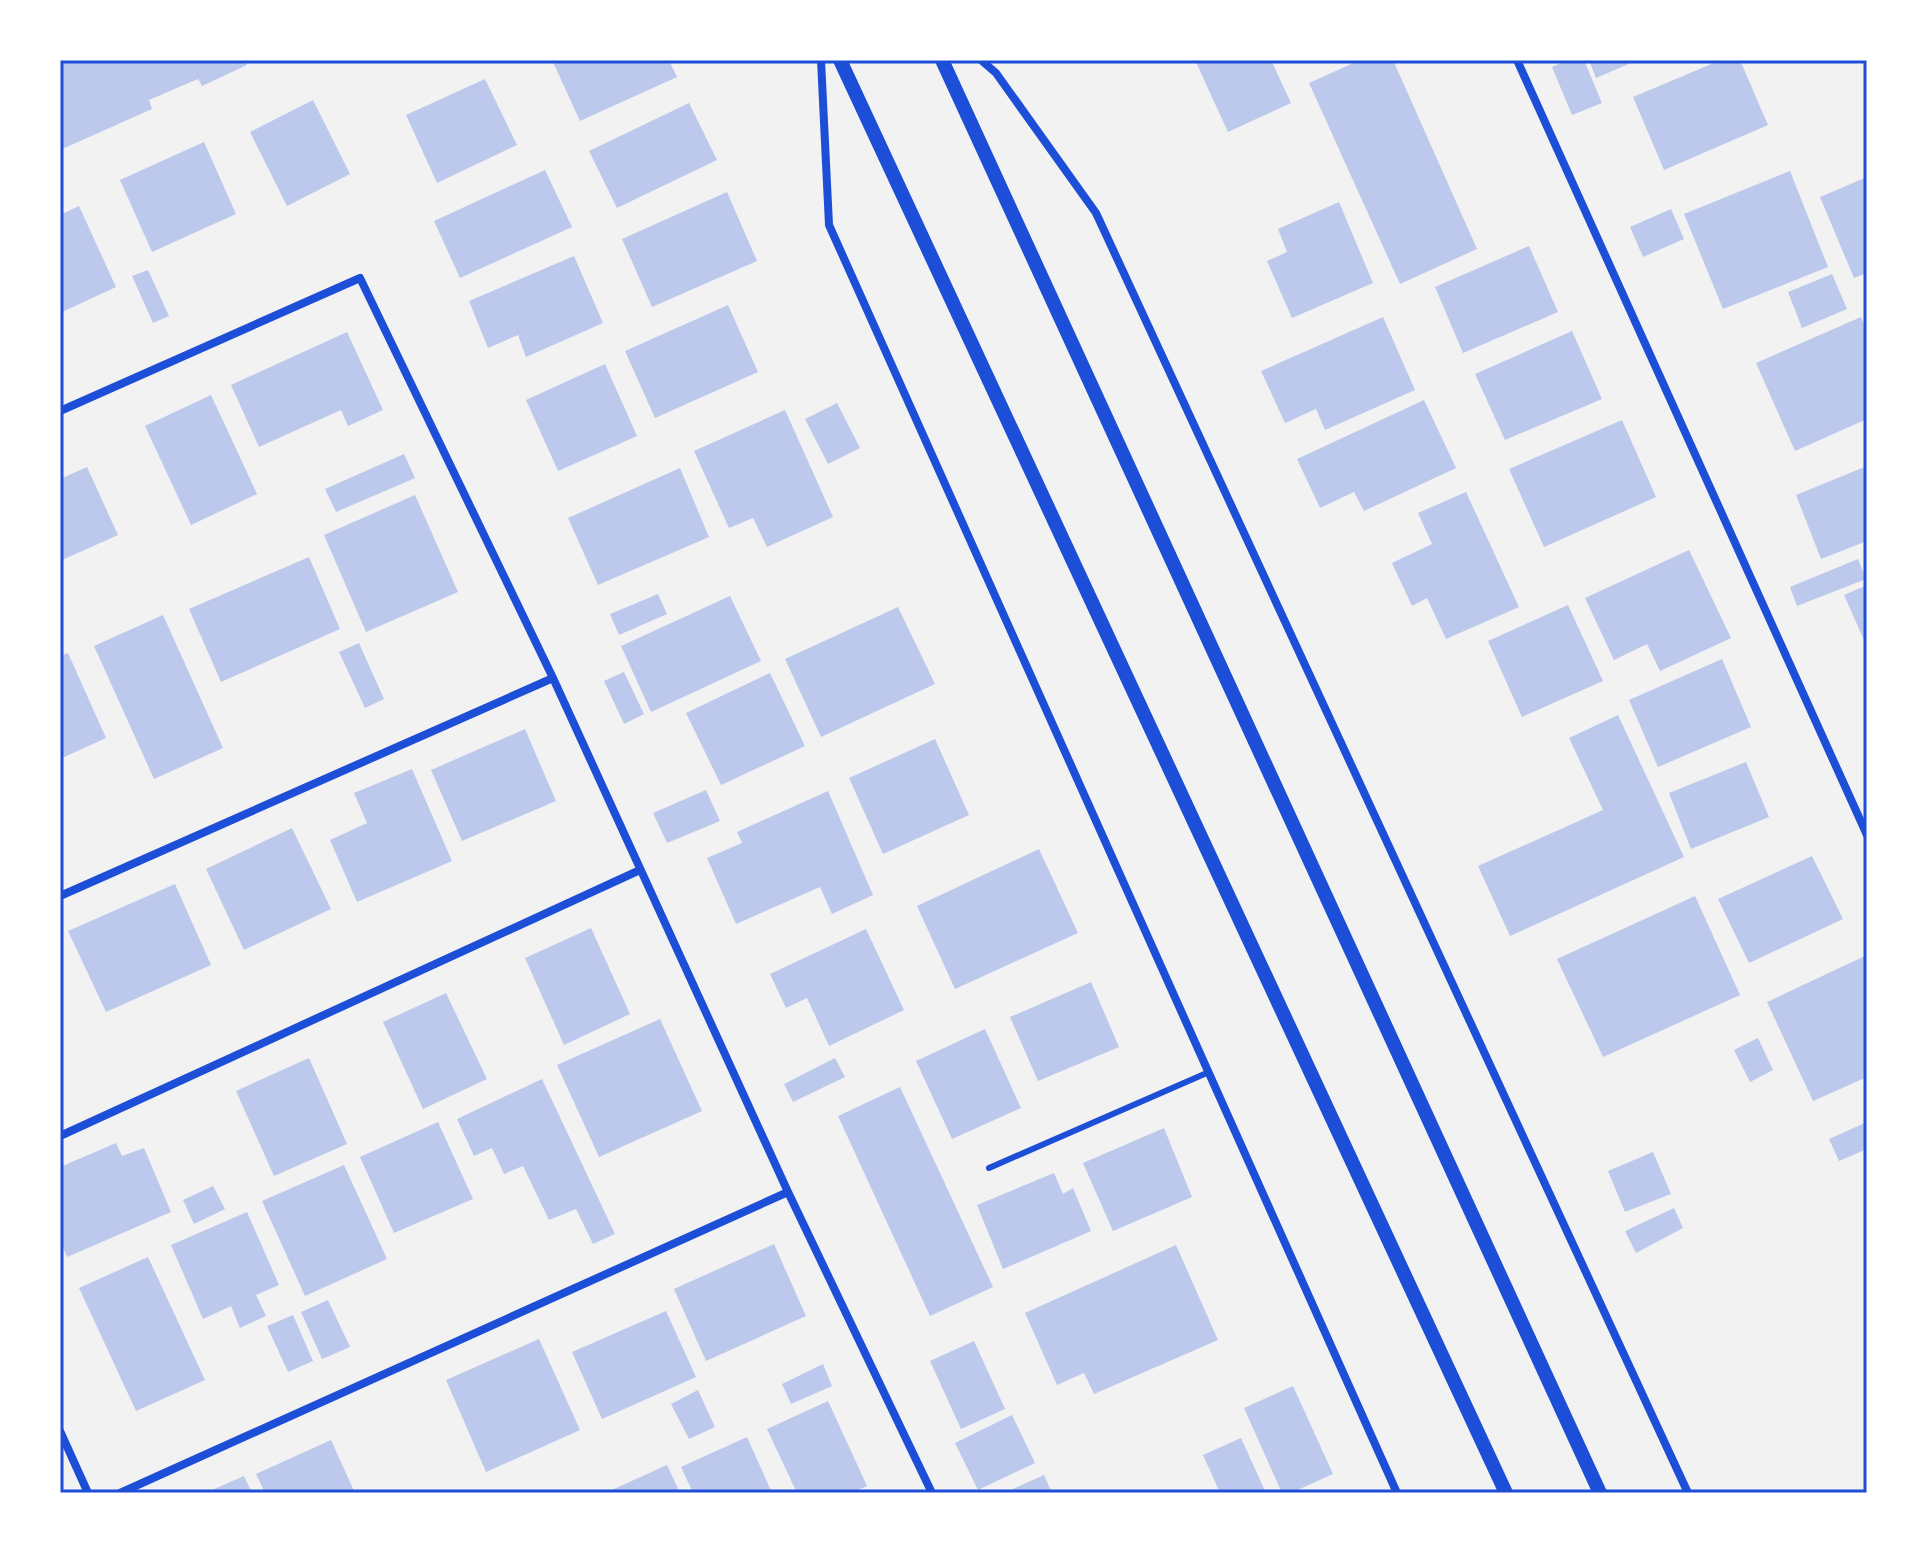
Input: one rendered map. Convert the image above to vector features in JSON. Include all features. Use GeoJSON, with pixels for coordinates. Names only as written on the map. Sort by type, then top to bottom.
{"type":"FeatureCollection","features":[{"type":"Feature","properties":{"kind":"street"},"geometry":{"type":"LineString","coordinates":[[821,60],[829,225],[1397,1493]]}},
{"type":"Feature","properties":{"kind":"street"},"geometry":{"type":"LineString","coordinates":[[840,60],[1506,1493]]}},
{"type":"Feature","properties":{"kind":"street"},"geometry":{"type":"LineString","coordinates":[[942,60],[1600,1493]]}},
{"type":"Feature","properties":{"kind":"street"},"geometry":{"type":"LineString","coordinates":[[981,60],[996,73],[1096,213],[1688,1493]]}},
{"type":"Feature","properties":{"kind":"street"},"geometry":{"type":"LineString","coordinates":[[1517,60],[1867,835]]}},
{"type":"Feature","properties":{"kind":"street"},"geometry":{"type":"LineString","coordinates":[[60,411],[360,278],[553,678],[788,1192],[932,1493]]}},
{"type":"Feature","properties":{"kind":"street"},"geometry":{"type":"LineString","coordinates":[[60,896],[553,678]]}},
{"type":"Feature","properties":{"kind":"street"},"geometry":{"type":"LineString","coordinates":[[60,1136],[640,870]]}},
{"type":"Feature","properties":{"kind":"street"},"geometry":{"type":"LineString","coordinates":[[120,1493],[788,1192]]}},
{"type":"Feature","properties":{"kind":"street"},"geometry":{"type":"LineString","coordinates":[[60,1431],[88,1493]]}},
{"type":"Feature","properties":{"kind":"lane"},"geometry":{"type":"LineString","coordinates":[[989,1168],[1209,1072]]}},
{"type":"Feature","properties":{"kind":"building"},"geometry":{"type":"Polygon","coordinates":[[[245,60],[247,65],[202,86],[198,79],[149,100],[152,109],[60,150],[60,62],[245,60]]]}},
{"type":"Feature","properties":{"kind":"building"},"geometry":{"type":"Polygon","coordinates":[[[552,60],[669,60],[677,77],[580,121],[552,60]]]}},
{"type":"Feature","properties":{"kind":"building"},"geometry":{"type":"Polygon","coordinates":[[[1195,60],[1271,60],[1291,103],[1228,132],[1195,60]]]}},
{"type":"Feature","properties":{"kind":"building"},"geometry":{"type":"Polygon","coordinates":[[[1360,60],[1393,60],[1477,249],[1400,284],[1309,83],[1360,60]]]}},
{"type":"Feature","properties":{"kind":"building"},"geometry":{"type":"Polygon","coordinates":[[[1568,60],[1584,60],[1602,103],[1572,115],[1552,67],[1568,60]]]}},
{"type":"Feature","properties":{"kind":"building"},"geometry":{"type":"Polygon","coordinates":[[[1589,60],[1638,60],[1596,78],[1589,60]]]}},
{"type":"Feature","properties":{"kind":"building"},"geometry":{"type":"Polygon","coordinates":[[[1721,60],[1740,60],[1768,125],[1664,170],[1633,97],[1721,60]]]}},
{"type":"Feature","properties":{"kind":"building"},"geometry":{"type":"Polygon","coordinates":[[[485,79],[517,145],[437,183],[406,115],[485,79]]]}},
{"type":"Feature","properties":{"kind":"building"},"geometry":{"type":"Polygon","coordinates":[[[313,100],[350,174],[287,206],[250,132],[313,100]]]}},
{"type":"Feature","properties":{"kind":"building"},"geometry":{"type":"Polygon","coordinates":[[[689,103],[717,160],[617,208],[589,151],[689,103]]]}},
{"type":"Feature","properties":{"kind":"building"},"geometry":{"type":"Polygon","coordinates":[[[204,142],[236,214],[152,252],[120,180],[204,142]]]}},
{"type":"Feature","properties":{"kind":"building"},"geometry":{"type":"Polygon","coordinates":[[[545,170],[572,227],[460,278],[434,221],[545,170]]]}},
{"type":"Feature","properties":{"kind":"building"},"geometry":{"type":"Polygon","coordinates":[[[1790,171],[1828,267],[1723,309],[1684,214],[1790,171]]]}},
{"type":"Feature","properties":{"kind":"building"},"geometry":{"type":"Polygon","coordinates":[[[1867,177],[1867,273],[1854,278],[1820,197],[1867,177]]]}},
{"type":"Feature","properties":{"kind":"building"},"geometry":{"type":"Polygon","coordinates":[[[727,192],[757,261],[652,307],[622,239],[727,192]]]}},
{"type":"Feature","properties":{"kind":"building"},"geometry":{"type":"Polygon","coordinates":[[[1339,202],[1373,283],[1292,318],[1267,261],[1287,252],[1278,229],[1339,202]]]}},
{"type":"Feature","properties":{"kind":"building"},"geometry":{"type":"Polygon","coordinates":[[[79,206],[116,287],[60,313],[60,215],[79,206]]]}},
{"type":"Feature","properties":{"kind":"building"},"geometry":{"type":"Polygon","coordinates":[[[1671,209],[1684,239],[1643,257],[1630,227],[1671,209]]]}},
{"type":"Feature","properties":{"kind":"building"},"geometry":{"type":"Polygon","coordinates":[[[1529,246],[1558,312],[1463,353],[1435,287],[1529,246]]]}},
{"type":"Feature","properties":{"kind":"building"},"geometry":{"type":"Polygon","coordinates":[[[574,256],[603,323],[526,357],[518,335],[488,348],[469,301],[574,256]]]}},
{"type":"Feature","properties":{"kind":"building"},"geometry":{"type":"Polygon","coordinates":[[[148,270],[169,316],[153,323],[132,276],[148,270]]]}},
{"type":"Feature","properties":{"kind":"building"},"geometry":{"type":"Polygon","coordinates":[[[1832,274],[1847,309],[1802,328],[1788,292],[1832,274]]]}},
{"type":"Feature","properties":{"kind":"building"},"geometry":{"type":"Polygon","coordinates":[[[728,305],[758,372],[655,418],[625,351],[728,305]]]}},
{"type":"Feature","properties":{"kind":"building"},"geometry":{"type":"Polygon","coordinates":[[[1383,317],[1415,390],[1325,430],[1316,409],[1285,423],[1261,371],[1383,317]]]}},
{"type":"Feature","properties":{"kind":"building"},"geometry":{"type":"Polygon","coordinates":[[[1861,317],[1867,331],[1867,419],[1795,451],[1756,363],[1861,317]]]}},
{"type":"Feature","properties":{"kind":"building"},"geometry":{"type":"Polygon","coordinates":[[[1572,331],[1602,399],[1505,440],[1475,374],[1572,331]]]}},
{"type":"Feature","properties":{"kind":"building"},"geometry":{"type":"Polygon","coordinates":[[[347,332],[383,410],[348,426],[341,410],[259,447],[231,385],[347,332]]]}},
{"type":"Feature","properties":{"kind":"building"},"geometry":{"type":"Polygon","coordinates":[[[605,364],[637,436],[558,471],[526,400],[605,364]]]}},
{"type":"Feature","properties":{"kind":"building"},"geometry":{"type":"Polygon","coordinates":[[[211,395],[257,494],[191,525],[145,426],[211,395]]]}},
{"type":"Feature","properties":{"kind":"building"},"geometry":{"type":"Polygon","coordinates":[[[1424,400],[1456,468],[1364,511],[1354,492],[1320,508],[1297,459],[1424,400]]]}},
{"type":"Feature","properties":{"kind":"building"},"geometry":{"type":"Polygon","coordinates":[[[837,403],[860,448],[828,464],[805,419],[837,403]]]}},
{"type":"Feature","properties":{"kind":"building"},"geometry":{"type":"Polygon","coordinates":[[[785,410],[833,517],[767,547],[753,518],[729,528],[694,451],[785,410]]]}},
{"type":"Feature","properties":{"kind":"building"},"geometry":{"type":"Polygon","coordinates":[[[1622,420],[1656,497],[1544,547],[1509,469],[1622,420]]]}},
{"type":"Feature","properties":{"kind":"building"},"geometry":{"type":"Polygon","coordinates":[[[404,454],[415,478],[336,512],[325,489],[404,454]]]}},
{"type":"Feature","properties":{"kind":"building"},"geometry":{"type":"Polygon","coordinates":[[[1867,466],[1867,541],[1821,559],[1796,495],[1867,466]]]}},
{"type":"Feature","properties":{"kind":"building"},"geometry":{"type":"Polygon","coordinates":[[[87,467],[118,535],[60,561],[60,479],[87,467]]]}},
{"type":"Feature","properties":{"kind":"building"},"geometry":{"type":"Polygon","coordinates":[[[680,468],[709,537],[598,585],[568,518],[680,468]]]}},
{"type":"Feature","properties":{"kind":"building"},"geometry":{"type":"Polygon","coordinates":[[[1466,492],[1519,607],[1446,639],[1427,598],[1412,606],[1392,563],[1432,544],[1418,513],[1466,492]]]}},
{"type":"Feature","properties":{"kind":"building"},"geometry":{"type":"Polygon","coordinates":[[[415,495],[458,592],[366,632],[324,535],[415,495]]]}},
{"type":"Feature","properties":{"kind":"building"},"geometry":{"type":"Polygon","coordinates":[[[1689,550],[1731,638],[1660,671],[1647,644],[1614,660],[1585,598],[1689,550]]]}},
{"type":"Feature","properties":{"kind":"building"},"geometry":{"type":"Polygon","coordinates":[[[309,557],[340,629],[221,682],[189,609],[309,557]]]}},
{"type":"Feature","properties":{"kind":"building"},"geometry":{"type":"Polygon","coordinates":[[[1858,559],[1866,579],[1797,606],[1790,587],[1858,559]]]}},
{"type":"Feature","properties":{"kind":"building"},"geometry":{"type":"Polygon","coordinates":[[[1867,585],[1867,647],[1844,595],[1867,585]]]}},
{"type":"Feature","properties":{"kind":"building"},"geometry":{"type":"Polygon","coordinates":[[[658,594],[667,614],[619,635],[610,614],[658,594]]]}},
{"type":"Feature","properties":{"kind":"building"},"geometry":{"type":"Polygon","coordinates":[[[730,596],[761,661],[651,712],[621,646],[730,596]]]}},
{"type":"Feature","properties":{"kind":"building"},"geometry":{"type":"Polygon","coordinates":[[[1568,605],[1603,681],[1522,717],[1488,641],[1568,605]]]}},
{"type":"Feature","properties":{"kind":"building"},"geometry":{"type":"Polygon","coordinates":[[[898,607],[935,684],[821,737],[785,659],[898,607]]]}},
{"type":"Feature","properties":{"kind":"building"},"geometry":{"type":"Polygon","coordinates":[[[163,615],[223,748],[154,779],[94,646],[163,615]]]}},
{"type":"Feature","properties":{"kind":"building"},"geometry":{"type":"Polygon","coordinates":[[[359,643],[384,699],[365,708],[339,652],[359,643]]]}},
{"type":"Feature","properties":{"kind":"building"},"geometry":{"type":"Polygon","coordinates":[[[68,653],[106,738],[60,759],[60,656],[68,653]]]}},
{"type":"Feature","properties":{"kind":"building"},"geometry":{"type":"Polygon","coordinates":[[[1722,659],[1751,727],[1658,767],[1629,700],[1722,659]]]}},
{"type":"Feature","properties":{"kind":"building"},"geometry":{"type":"Polygon","coordinates":[[[624,672],[644,714],[624,724],[604,681],[624,672]]]}},
{"type":"Feature","properties":{"kind":"building"},"geometry":{"type":"Polygon","coordinates":[[[770,673],[805,746],[721,785],[686,713],[770,673]]]}},
{"type":"Feature","properties":{"kind":"building"},"geometry":{"type":"Polygon","coordinates":[[[1618,715],[1684,857],[1510,936],[1478,866],[1603,810],[1569,738],[1618,715]]]}},
{"type":"Feature","properties":{"kind":"building"},"geometry":{"type":"Polygon","coordinates":[[[525,729],[556,801],[462,841],[431,770],[525,729]]]}},
{"type":"Feature","properties":{"kind":"building"},"geometry":{"type":"Polygon","coordinates":[[[935,739],[969,815],[883,854],[849,778],[935,739]]]}},
{"type":"Feature","properties":{"kind":"building"},"geometry":{"type":"Polygon","coordinates":[[[1746,762],[1769,817],[1691,849],[1669,793],[1746,762]]]}},
{"type":"Feature","properties":{"kind":"building"},"geometry":{"type":"Polygon","coordinates":[[[412,769],[452,861],[357,902],[330,840],[367,823],[354,793],[412,769]]]}},
{"type":"Feature","properties":{"kind":"building"},"geometry":{"type":"Polygon","coordinates":[[[706,790],[720,821],[667,843],[653,813],[706,790]]]}},
{"type":"Feature","properties":{"kind":"building"},"geometry":{"type":"Polygon","coordinates":[[[828,791],[873,895],[832,914],[820,887],[736,924],[707,858],[742,843],[737,832],[828,791]]]}},
{"type":"Feature","properties":{"kind":"building"},"geometry":{"type":"Polygon","coordinates":[[[292,828],[331,909],[244,950],[206,869],[292,828]]]}},
{"type":"Feature","properties":{"kind":"building"},"geometry":{"type":"Polygon","coordinates":[[[1039,849],[1078,933],[955,989],[917,906],[1039,849]]]}},
{"type":"Feature","properties":{"kind":"building"},"geometry":{"type":"Polygon","coordinates":[[[1812,856],[1843,919],[1749,963],[1718,899],[1812,856]]]}},
{"type":"Feature","properties":{"kind":"building"},"geometry":{"type":"Polygon","coordinates":[[[175,884],[211,965],[106,1012],[68,931],[175,884]]]}},
{"type":"Feature","properties":{"kind":"building"},"geometry":{"type":"Polygon","coordinates":[[[1695,896],[1740,995],[1603,1057],[1557,959],[1695,896]]]}},
{"type":"Feature","properties":{"kind":"building"},"geometry":{"type":"Polygon","coordinates":[[[591,928],[630,1014],[564,1045],[525,958],[591,928]]]}},
{"type":"Feature","properties":{"kind":"building"},"geometry":{"type":"Polygon","coordinates":[[[866,929],[904,1010],[829,1046],[807,998],[786,1008],[770,974],[866,929]]]}},
{"type":"Feature","properties":{"kind":"building"},"geometry":{"type":"Polygon","coordinates":[[[1867,955],[1867,1077],[1813,1101],[1767,1002],[1867,955]]]}},
{"type":"Feature","properties":{"kind":"building"},"geometry":{"type":"Polygon","coordinates":[[[1091,982],[1119,1047],[1038,1081],[1010,1017],[1091,982]]]}},
{"type":"Feature","properties":{"kind":"building"},"geometry":{"type":"Polygon","coordinates":[[[446,993],[487,1079],[423,1109],[383,1022],[446,993]]]}},
{"type":"Feature","properties":{"kind":"building"},"geometry":{"type":"Polygon","coordinates":[[[660,1019],[702,1111],[599,1157],[557,1065],[660,1019]]]}},
{"type":"Feature","properties":{"kind":"building"},"geometry":{"type":"Polygon","coordinates":[[[985,1029],[1021,1108],[952,1139],[916,1061],[985,1029]]]}},
{"type":"Feature","properties":{"kind":"building"},"geometry":{"type":"Polygon","coordinates":[[[1758,1038],[1773,1070],[1750,1082],[1734,1050],[1758,1038]]]}},
{"type":"Feature","properties":{"kind":"building"},"geometry":{"type":"Polygon","coordinates":[[[309,1058],[347,1144],[274,1176],[236,1091],[309,1058]]]}},
{"type":"Feature","properties":{"kind":"building"},"geometry":{"type":"Polygon","coordinates":[[[835,1058],[845,1077],[793,1102],[784,1084],[835,1058]]]}},
{"type":"Feature","properties":{"kind":"building"},"geometry":{"type":"Polygon","coordinates":[[[542,1079],[615,1234],[593,1244],[576,1209],[549,1220],[523,1166],[504,1174],[492,1148],[474,1156],[457,1119],[542,1079]]]}},
{"type":"Feature","properties":{"kind":"building"},"geometry":{"type":"Polygon","coordinates":[[[900,1087],[993,1287],[930,1316],[838,1116],[900,1087]]]}},
{"type":"Feature","properties":{"kind":"building"},"geometry":{"type":"Polygon","coordinates":[[[438,1122],[473,1199],[394,1233],[360,1157],[438,1122]]]}},
{"type":"Feature","properties":{"kind":"building"},"geometry":{"type":"Polygon","coordinates":[[[1867,1122],[1867,1149],[1839,1161],[1829,1139],[1867,1122]]]}},
{"type":"Feature","properties":{"kind":"building"},"geometry":{"type":"Polygon","coordinates":[[[1164,1128],[1192,1197],[1113,1231],[1083,1163],[1164,1128]]]}},
{"type":"Feature","properties":{"kind":"building"},"geometry":{"type":"Polygon","coordinates":[[[116,1143],[122,1156],[144,1148],[171,1212],[67,1257],[60,1241],[60,1167],[116,1143]]]}},
{"type":"Feature","properties":{"kind":"building"},"geometry":{"type":"Polygon","coordinates":[[[1653,1152],[1671,1194],[1625,1212],[1608,1171],[1653,1152]]]}},
{"type":"Feature","properties":{"kind":"building"},"geometry":{"type":"Polygon","coordinates":[[[344,1165],[387,1259],[305,1296],[262,1201],[344,1165]]]}},
{"type":"Feature","properties":{"kind":"building"},"geometry":{"type":"Polygon","coordinates":[[[1054,1173],[1063,1194],[1073,1188],[1091,1231],[1003,1269],[977,1205],[1054,1173]]]}},
{"type":"Feature","properties":{"kind":"building"},"geometry":{"type":"Polygon","coordinates":[[[213,1186],[225,1209],[194,1224],[183,1200],[213,1186]]]}},
{"type":"Feature","properties":{"kind":"building"},"geometry":{"type":"Polygon","coordinates":[[[1674,1208],[1683,1228],[1636,1253],[1625,1231],[1674,1208]]]}},
{"type":"Feature","properties":{"kind":"building"},"geometry":{"type":"Polygon","coordinates":[[[247,1212],[279,1285],[256,1295],[266,1316],[240,1328],[231,1306],[203,1319],[171,1245],[247,1212]]]}},
{"type":"Feature","properties":{"kind":"building"},"geometry":{"type":"Polygon","coordinates":[[[774,1244],[806,1316],[706,1361],[674,1289],[774,1244]]]}},
{"type":"Feature","properties":{"kind":"building"},"geometry":{"type":"Polygon","coordinates":[[[1176,1245],[1218,1340],[1094,1394],[1084,1373],[1057,1385],[1025,1313],[1176,1245]]]}},
{"type":"Feature","properties":{"kind":"building"},"geometry":{"type":"Polygon","coordinates":[[[148,1257],[205,1380],[136,1411],[79,1288],[148,1257]]]}},
{"type":"Feature","properties":{"kind":"building"},"geometry":{"type":"Polygon","coordinates":[[[328,1300],[350,1347],[322,1359],[301,1312],[328,1300]]]}},
{"type":"Feature","properties":{"kind":"building"},"geometry":{"type":"Polygon","coordinates":[[[666,1311],[696,1377],[602,1419],[572,1352],[666,1311]]]}},
{"type":"Feature","properties":{"kind":"building"},"geometry":{"type":"Polygon","coordinates":[[[293,1315],[313,1361],[288,1372],[267,1326],[293,1315]]]}},
{"type":"Feature","properties":{"kind":"building"},"geometry":{"type":"Polygon","coordinates":[[[539,1339],[580,1430],[486,1472],[446,1380],[539,1339]]]}},
{"type":"Feature","properties":{"kind":"building"},"geometry":{"type":"Polygon","coordinates":[[[974,1341],[1005,1409],[961,1429],[930,1361],[974,1341]]]}},
{"type":"Feature","properties":{"kind":"building"},"geometry":{"type":"Polygon","coordinates":[[[823,1364],[832,1386],[791,1404],[782,1384],[823,1364]]]}},
{"type":"Feature","properties":{"kind":"building"},"geometry":{"type":"Polygon","coordinates":[[[1293,1386],[1333,1474],[1291,1493],[1282,1493],[1244,1408],[1293,1386]]]}},
{"type":"Feature","properties":{"kind":"building"},"geometry":{"type":"Polygon","coordinates":[[[698,1390],[715,1427],[689,1439],[671,1404],[698,1390]]]}},
{"type":"Feature","properties":{"kind":"building"},"geometry":{"type":"Polygon","coordinates":[[[828,1401],[867,1486],[851,1493],[797,1493],[767,1429],[828,1401]]]}},
{"type":"Feature","properties":{"kind":"building"},"geometry":{"type":"Polygon","coordinates":[[[1012,1415],[1035,1463],[978,1490],[955,1443],[1012,1415]]]}},
{"type":"Feature","properties":{"kind":"building"},"geometry":{"type":"Polygon","coordinates":[[[747,1437],[772,1493],[693,1493],[681,1467],[747,1437]]]}},
{"type":"Feature","properties":{"kind":"building"},"geometry":{"type":"Polygon","coordinates":[[[1241,1438],[1266,1493],[1220,1493],[1203,1455],[1241,1438]]]}},
{"type":"Feature","properties":{"kind":"building"},"geometry":{"type":"Polygon","coordinates":[[[331,1440],[355,1493],[265,1493],[256,1474],[331,1440]]]}},
{"type":"Feature","properties":{"kind":"building"},"geometry":{"type":"Polygon","coordinates":[[[667,1465],[680,1493],[605,1493],[667,1465]]]}},
{"type":"Feature","properties":{"kind":"building"},"geometry":{"type":"Polygon","coordinates":[[[1044,1475],[1052,1493],[1004,1493],[1044,1475]]]}},
{"type":"Feature","properties":{"kind":"building"},"geometry":{"type":"Polygon","coordinates":[[[244,1476],[252,1493],[205,1493],[244,1476]]]}}]}
